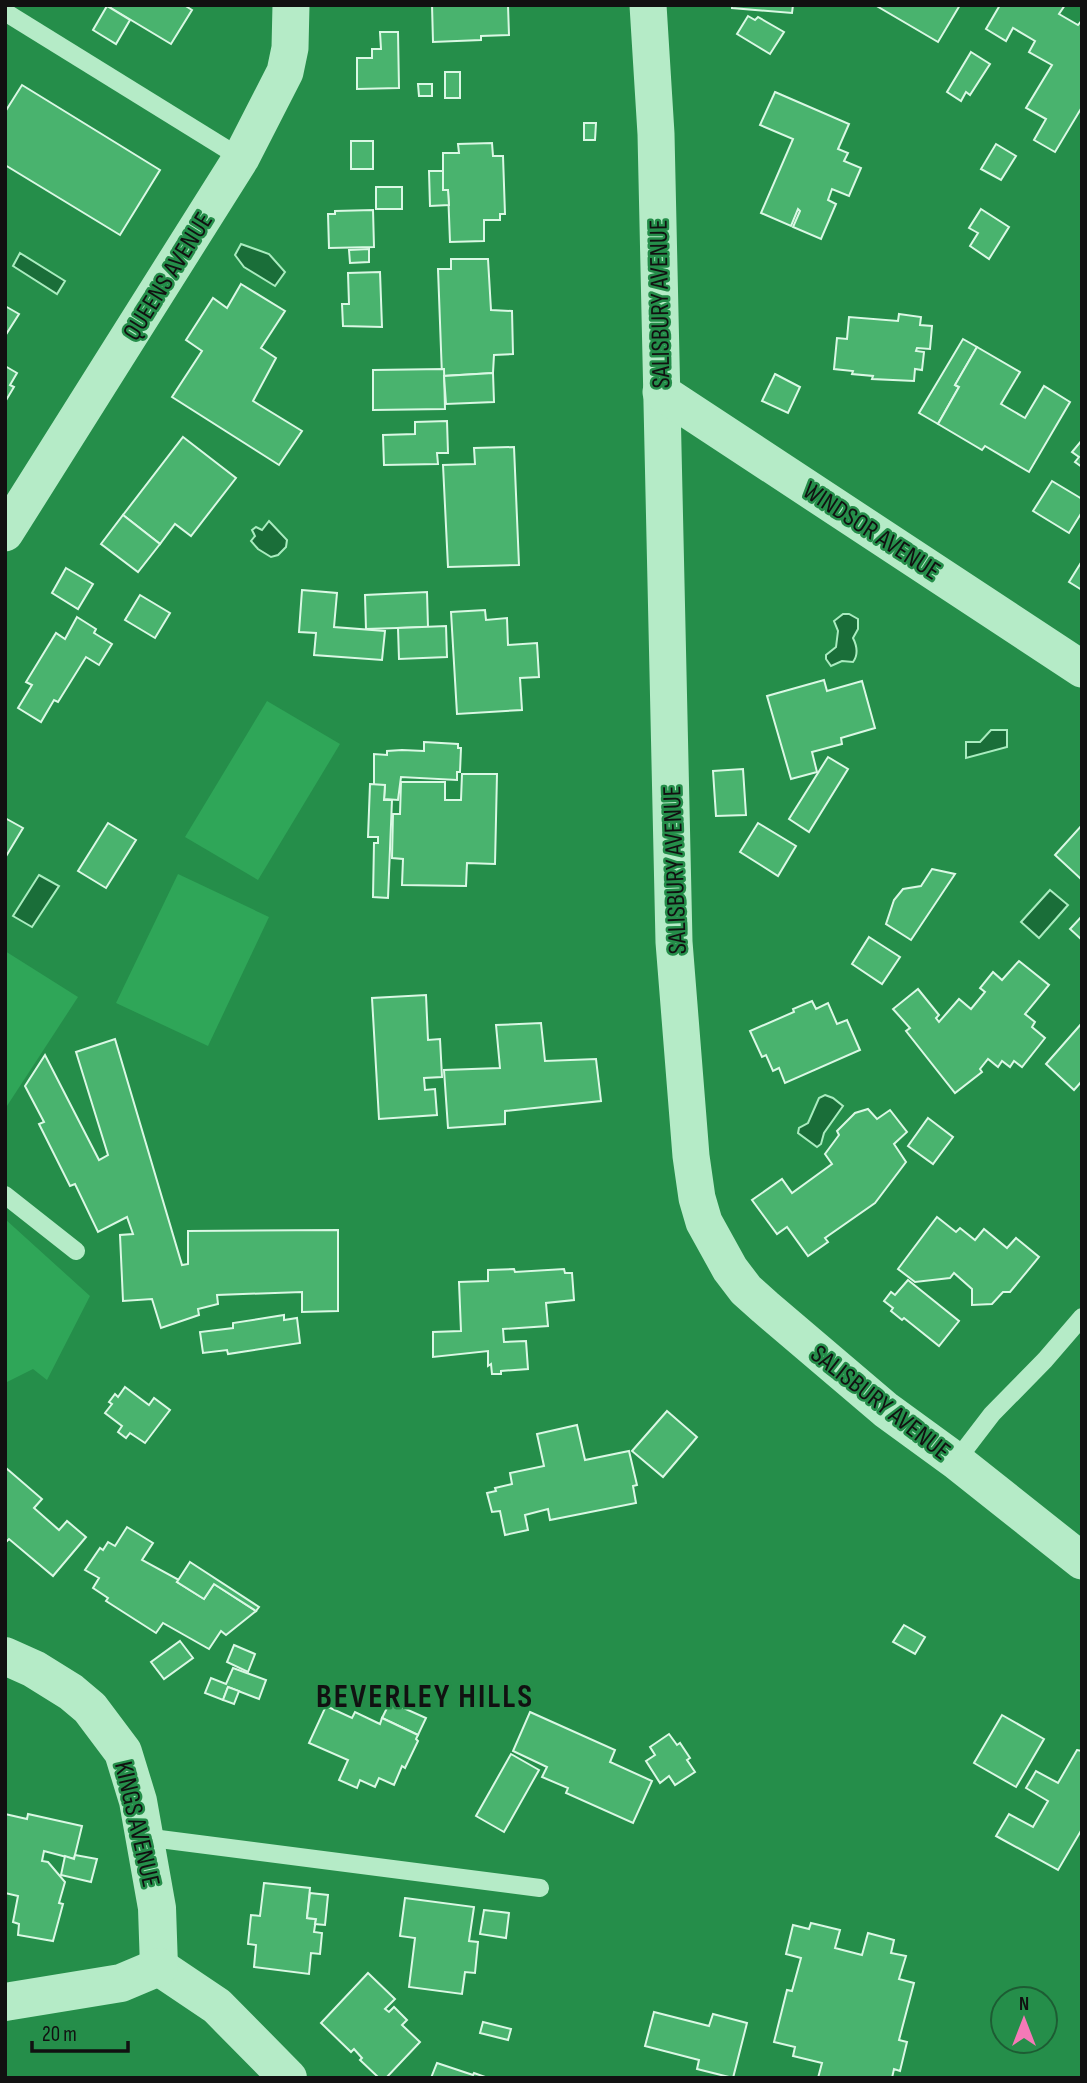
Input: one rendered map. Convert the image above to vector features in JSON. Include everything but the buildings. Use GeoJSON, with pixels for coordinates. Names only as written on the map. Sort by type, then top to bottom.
{"type":"FeatureCollection","features":[{"type":"Feature","properties":{"kind":"street","name":"QUEENS AVENUE"},"geometry":{"type":"LineString","coordinates":[[5,533],[242,158],[285,72],[290,48],[291,5]]}},
{"type":"Feature","properties":{"kind":"street","name":"SALISBURY AVENUE"},"geometry":{"type":"LineString","coordinates":[[648,5],[656,134],[674,942],[691,1156],[697,1198],[704,1222],[716,1245],[746,1290],[886,1410],[956,1461],[1082,1561]]}},
{"type":"Feature","properties":{"kind":"street","name":"WINDSOR AVENUE"},"geometry":{"type":"LineString","coordinates":[[661,392],[1082,669]]}},
{"type":"Feature","properties":{"kind":"street","name":"KINGS AVENUE"},"geometry":{"type":"LineString","coordinates":[[5,1656],[34,1669],[71,1692],[90,1708],[123,1752],[138,1801],[157,1908],[159,1967]]}},
{"type":"Feature","properties":{"kind":"street"},"geometry":{"type":"LineString","coordinates":[[5,2003],[121,1983],[159,1967],[217,2006],[288,2078]]}},
{"type":"Feature","properties":{"kind":"lane"},"geometry":{"type":"LineString","coordinates":[[5,12],[242,158]]}},
{"type":"Feature","properties":{"kind":"lane"},"geometry":{"type":"LineString","coordinates":[[5,1195],[76,1251]]}},
{"type":"Feature","properties":{"kind":"lane"},"geometry":{"type":"LineString","coordinates":[[956,1461],[992,1414],[1045,1360],[1082,1317]]}},
{"type":"Feature","properties":{"kind":"lane"},"geometry":{"type":"LineString","coordinates":[[144,1837],[540,1888]]}},
{"type":"Feature","properties":{"kind":"shaded area"},"geometry":{"type":"Polygon","coordinates":[[[241,244],[269,254],[285,272],[275,286],[244,267],[235,255],[241,244]]]}},
{"type":"Feature","properties":{"kind":"shaded area"},"geometry":{"type":"Polygon","coordinates":[[[20,253],[65,281],[57,294],[13,266],[20,253]]]}},
{"type":"Feature","properties":{"kind":"shaded area"},"geometry":{"type":"Polygon","coordinates":[[[269,521],[287,540],[286,547],[278,555],[271,557],[251,541],[255,536],[252,530],[256,527],[262,530],[269,521]]]}},
{"type":"Feature","properties":{"kind":"shaded area"},"geometry":{"type":"Polygon","coordinates":[[[843,614],[858,619],[858,629],[853,638],[856,656],[853,662],[842,661],[831,666],[826,655],[836,647],[838,631],[834,621],[843,614]]]}},
{"type":"Feature","properties":{"kind":"shaded area"},"geometry":{"type":"Polygon","coordinates":[[[267,701],[340,744],[258,880],[185,837],[267,701]]]}},
{"type":"Feature","properties":{"kind":"shaded area"},"geometry":{"type":"Polygon","coordinates":[[[991,730],[1007,730],[1007,747],[966,758],[966,742],[980,742],[991,730]]]}},
{"type":"Feature","properties":{"kind":"shaded area"},"geometry":{"type":"Polygon","coordinates":[[[178,874],[269,917],[208,1046],[116,1003],[178,874]]]}},
{"type":"Feature","properties":{"kind":"shaded area"},"geometry":{"type":"Polygon","coordinates":[[[39,875],[59,886],[32,927],[13,916],[39,875]]]}},
{"type":"Feature","properties":{"kind":"shaded area"},"geometry":{"type":"Polygon","coordinates":[[[1050,890],[1068,905],[1039,938],[1021,922],[1050,890]]]}},
{"type":"Feature","properties":{"kind":"shaded area"},"geometry":{"type":"Polygon","coordinates":[[[5,951],[78,997],[5,1109],[5,951]]]}},
{"type":"Feature","properties":{"kind":"shaded area"},"geometry":{"type":"Polygon","coordinates":[[[825,1095],[843,1106],[817,1147],[798,1133],[799,1128],[808,1123],[819,1098],[825,1095]]]}},
{"type":"Feature","properties":{"kind":"shaded area"},"geometry":{"type":"Polygon","coordinates":[[[5,1219],[90,1296],[47,1380],[33,1369],[5,1383],[5,1219]]]}},
{"type":"Feature","properties":{"kind":"district","name":"BEVERLEY HILLS"},"geometry":{"type":"Point","coordinates":[425,1695]}}]}
